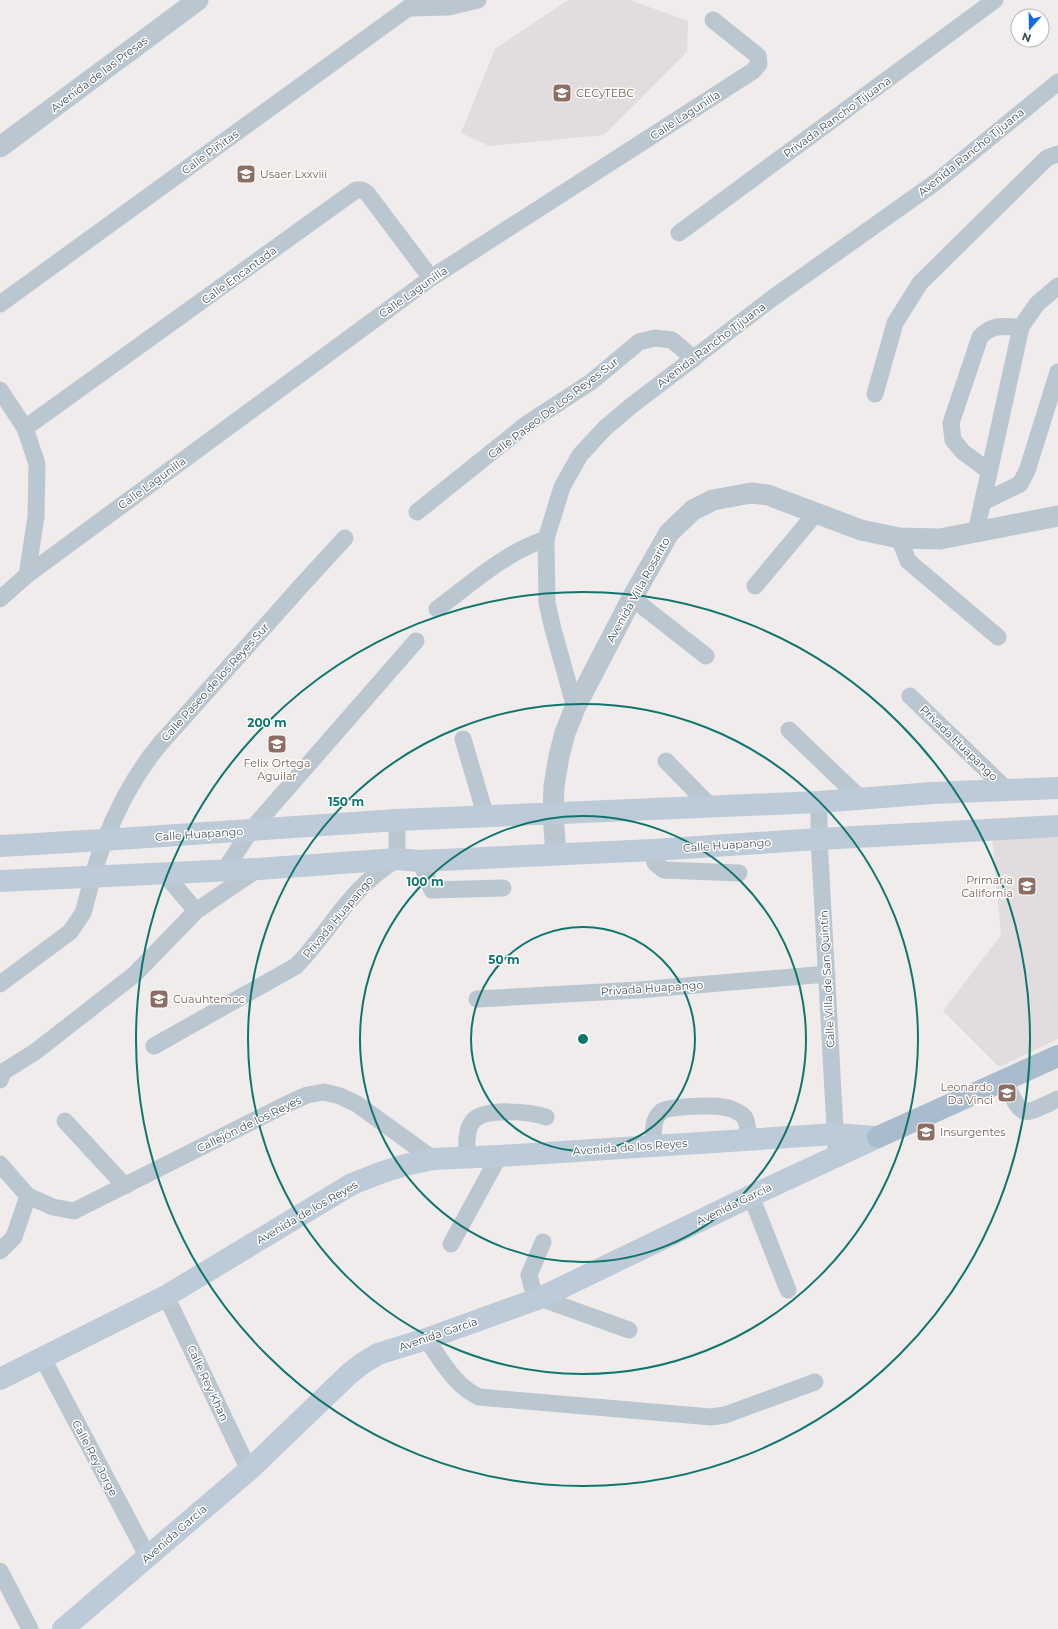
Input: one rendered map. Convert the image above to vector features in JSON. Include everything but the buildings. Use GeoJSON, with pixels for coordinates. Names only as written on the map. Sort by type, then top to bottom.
{"type":"FeatureCollection","features":[{"type":"Feature","properties":{"kind":"main road","name":"Calle Huapango"},"geometry":{"type":"LineString","coordinates":[[0,846],[397,820],[819,802],[933,793],[1058,788]]}},
{"type":"Feature","properties":{"kind":"main road","name":"Calle Huapango"},"geometry":{"type":"LineString","coordinates":[[0,881],[224,871],[397,859],[420,861],[653,850],[1058,826]]}},
{"type":"Feature","properties":{"kind":"main road","name":"Avenida García"},"geometry":{"type":"LineString","coordinates":[[63,1629],[249,1470],[349,1374],[378,1354],[426,1339],[540,1298],[836,1156],[1058,1056]]}},
{"type":"Feature","properties":{"kind":"main road","name":"Avenida García"},"geometry":{"type":"LineString","coordinates":[[835,1134],[878,1137]]}},
{"type":"Feature","properties":{"kind":"main road","name":"Avenida de los Reyes"},"geometry":{"type":"LineString","coordinates":[[0,1379],[43,1359],[166,1296],[352,1184],[386,1171],[433,1159],[835,1134]]}},
{"type":"Feature","properties":{"kind":"street","name":"Avenida de las Presas"},"geometry":{"type":"LineString","coordinates":[[0,147],[198,0]]}},
{"type":"Feature","properties":{"kind":"street","name":"Privada Rancho Tijuana"},"geometry":{"type":"LineString","coordinates":[[679,233],[995,0]]}},
{"type":"Feature","properties":{"kind":"street"},"geometry":{"type":"LineString","coordinates":[[414,4],[433,8],[470,1]]}},
{"type":"Feature","properties":{"kind":"street","name":"Calle Piñitas"},"geometry":{"type":"LineString","coordinates":[[0,304],[414,4]]}},
{"type":"Feature","properties":{"kind":"street","name":"Calle Lagunilla"},"geometry":{"type":"LineString","coordinates":[[2,593],[431,278],[753,71],[759,64],[758,56],[714,20]]}},
{"type":"Feature","properties":{"kind":"street","name":"Avenida Rancho Tijuana"},"geometry":{"type":"LineString","coordinates":[[575,708],[552,628],[547,603],[546,539],[562,487],[580,455],[605,428],[631,406],[774,297],[936,182],[1058,82]]}},
{"type":"Feature","properties":{"kind":"street"},"geometry":{"type":"LineString","coordinates":[[875,394],[895,323],[920,283],[1047,158],[1058,154]]}},
{"type":"Feature","properties":{"kind":"street","name":"Calle Encantada"},"geometry":{"type":"LineString","coordinates":[[25,428],[356,190],[362,190],[367,193],[431,278]]}},
{"type":"Feature","properties":{"kind":"street"},"geometry":{"type":"LineString","coordinates":[[976,532],[1021,327],[1037,304],[1058,286]]}},
{"type":"Feature","properties":{"kind":"street"},"geometry":{"type":"LineString","coordinates":[[989,472],[963,452],[953,440],[951,424],[980,337],[987,330],[997,327],[1021,327]]}},
{"type":"Feature","properties":{"kind":"street","name":"Calle Paseo De Los Reyes Sur"},"geometry":{"type":"LineString","coordinates":[[417,512],[528,423],[590,382],[639,342],[655,338],[672,340],[694,359]]}},
{"type":"Feature","properties":{"kind":"street"},"geometry":{"type":"LineString","coordinates":[[983,502],[1020,484],[1027,471],[1058,372]]}},
{"type":"Feature","properties":{"kind":"street"},"geometry":{"type":"LineString","coordinates":[[0,390],[25,428],[37,464],[36,517],[27,576]]}},
{"type":"Feature","properties":{"kind":"street","name":"Avenida Villa Rosarito"},"geometry":{"type":"LineString","coordinates":[[556,855],[553,814],[554,786],[559,756],[565,733],[575,708],[632,598],[669,533],[693,510],[713,500],[751,493],[768,495],[862,530],[899,538],[940,539],[1058,516]]}},
{"type":"Feature","properties":{"kind":"street"},"geometry":{"type":"LineString","coordinates":[[755,586],[816,513]]}},
{"type":"Feature","properties":{"kind":"street","name":"Calle Paseo de los Reyes Sur"},"geometry":{"type":"LineString","coordinates":[[0,984],[70,932],[77,923],[83,913],[104,840],[130,785],[142,766],[345,538]]}},
{"type":"Feature","properties":{"kind":"street"},"geometry":{"type":"LineString","coordinates":[[899,538],[908,561],[998,637]]}},
{"type":"Feature","properties":{"kind":"street"},"geometry":{"type":"LineString","coordinates":[[437,610],[505,557],[529,544],[546,539]]}},
{"type":"Feature","properties":{"kind":"street"},"geometry":{"type":"LineString","coordinates":[[632,598],[706,656]]}},
{"type":"Feature","properties":{"kind":"street"},"geometry":{"type":"LineString","coordinates":[[224,871],[251,830],[416,641]]}},
{"type":"Feature","properties":{"kind":"street","name":"Privada Huapango"},"geometry":{"type":"LineString","coordinates":[[910,696],[1008,790]]}},
{"type":"Feature","properties":{"kind":"street"},"geometry":{"type":"LineString","coordinates":[[789,730],[861,799]]}},
{"type":"Feature","properties":{"kind":"street"},"geometry":{"type":"LineString","coordinates":[[463,739],[486,817]]}},
{"type":"Feature","properties":{"kind":"street"},"geometry":{"type":"LineString","coordinates":[[666,760],[710,806]]}},
{"type":"Feature","properties":{"kind":"street","name":"Calle Villa de San Quintín"},"geometry":{"type":"LineString","coordinates":[[819,802],[819,839],[828,974],[836,1156]]}},
{"type":"Feature","properties":{"kind":"street"},"geometry":{"type":"LineString","coordinates":[[397,820],[397,859]]}},
{"type":"Feature","properties":{"kind":"street"},"geometry":{"type":"LineString","coordinates":[[653,850],[655,862],[664,870],[739,873]]}},
{"type":"Feature","properties":{"kind":"street","name":"Privada Huapango"},"geometry":{"type":"LineString","coordinates":[[154,1046],[296,966],[309,954],[358,891],[375,874],[397,859]]}},
{"type":"Feature","properties":{"kind":"street"},"geometry":{"type":"LineString","coordinates":[[420,861],[432,890],[503,888]]}},
{"type":"Feature","properties":{"kind":"street"},"geometry":{"type":"LineString","coordinates":[[0,1080],[3,1072],[35,1052],[135,974],[196,911],[258,869]]}},
{"type":"Feature","properties":{"kind":"street"},"geometry":{"type":"LineString","coordinates":[[164,873],[196,911]]}},
{"type":"Feature","properties":{"kind":"street","name":"Privada Huapango"},"geometry":{"type":"LineString","coordinates":[[477,999],[638,990],[828,974]]}},
{"type":"Feature","properties":{"kind":"street"},"geometry":{"type":"LineString","coordinates":[[1004,1081],[1018,1109],[1023,1112],[1028,1112],[1058,1099]]}},
{"type":"Feature","properties":{"kind":"street","name":"Callejón de los Reyes"},"geometry":{"type":"LineString","coordinates":[[28,1196],[53,1207],[74,1211],[287,1104],[307,1095],[324,1092],[340,1096],[357,1104],[433,1159]]}},
{"type":"Feature","properties":{"kind":"street"},"geometry":{"type":"LineString","coordinates":[[654,1146],[653,1128],[656,1119],[662,1111],[670,1107],[724,1107],[736,1111],[745,1118],[749,1140]]}},
{"type":"Feature","properties":{"kind":"street"},"geometry":{"type":"LineString","coordinates":[[467,1157],[468,1131],[473,1120],[482,1115],[514,1111],[535,1113],[546,1117]]}},
{"type":"Feature","properties":{"kind":"street"},"geometry":{"type":"LineString","coordinates":[[65,1121],[125,1186]]}},
{"type":"Feature","properties":{"kind":"street"},"geometry":{"type":"LineString","coordinates":[[451,1244],[499,1156]]}},
{"type":"Feature","properties":{"kind":"street"},"geometry":{"type":"LineString","coordinates":[[0,1164],[28,1196],[14,1237],[0,1251]]}},
{"type":"Feature","properties":{"kind":"street"},"geometry":{"type":"LineString","coordinates":[[751,1196],[788,1290]]}},
{"type":"Feature","properties":{"kind":"street"},"geometry":{"type":"LineString","coordinates":[[543,1242],[529,1275],[532,1287],[540,1298],[629,1330]]}},
{"type":"Feature","properties":{"kind":"street","name":"Calle Rey Khan"},"geometry":{"type":"LineString","coordinates":[[166,1296],[249,1470]]}},
{"type":"Feature","properties":{"kind":"street"},"geometry":{"type":"LineString","coordinates":[[426,1339],[456,1381],[467,1391],[479,1397],[711,1417],[725,1415],[815,1382]]}},
{"type":"Feature","properties":{"kind":"street","name":"Calle Rey Jorge"},"geometry":{"type":"LineString","coordinates":[[43,1359],[148,1557]]}},
{"type":"Feature","properties":{"kind":"street"},"geometry":{"type":"LineString","coordinates":[[0,1571],[30,1629]]}},
{"type":"Feature","properties":{"kind":"shaded area","name":"CECyTEBC"},"geometry":{"type":"Polygon","coordinates":[[[568,0],[630,0],[688,21],[687,52],[604,135],[489,146],[461,133],[495,49],[568,0]]]}},
{"type":"Feature","properties":{"kind":"shaded area"},"geometry":{"type":"Polygon","coordinates":[[[1058,836],[1058,1039],[999,1067],[943,1011],[1001,935],[992,837],[1058,836]]]}},
{"type":"Feature","properties":{"kind":"place","name":"CECyTEBC"},"geometry":{"type":"Point","coordinates":[562,93]}},
{"type":"Feature","properties":{"kind":"place","name":"Usaer Lxxviii"},"geometry":{"type":"Point","coordinates":[246,174]}},
{"type":"Feature","properties":{"kind":"place","name":"Felix Ortega Aguilar"},"geometry":{"type":"Point","coordinates":[277,744]}},
{"type":"Feature","properties":{"kind":"place","name":"Primaria California"},"geometry":{"type":"Point","coordinates":[1027,886]}},
{"type":"Feature","properties":{"kind":"place","name":"Cuauhtemoc"},"geometry":{"type":"Point","coordinates":[159,999]}},
{"type":"Feature","properties":{"kind":"place","name":"Leonardo Da Vinci"},"geometry":{"type":"Point","coordinates":[1007,1093]}},
{"type":"Feature","properties":{"kind":"place","name":"Insurgentes"},"geometry":{"type":"Point","coordinates":[926,1132]}}]}
